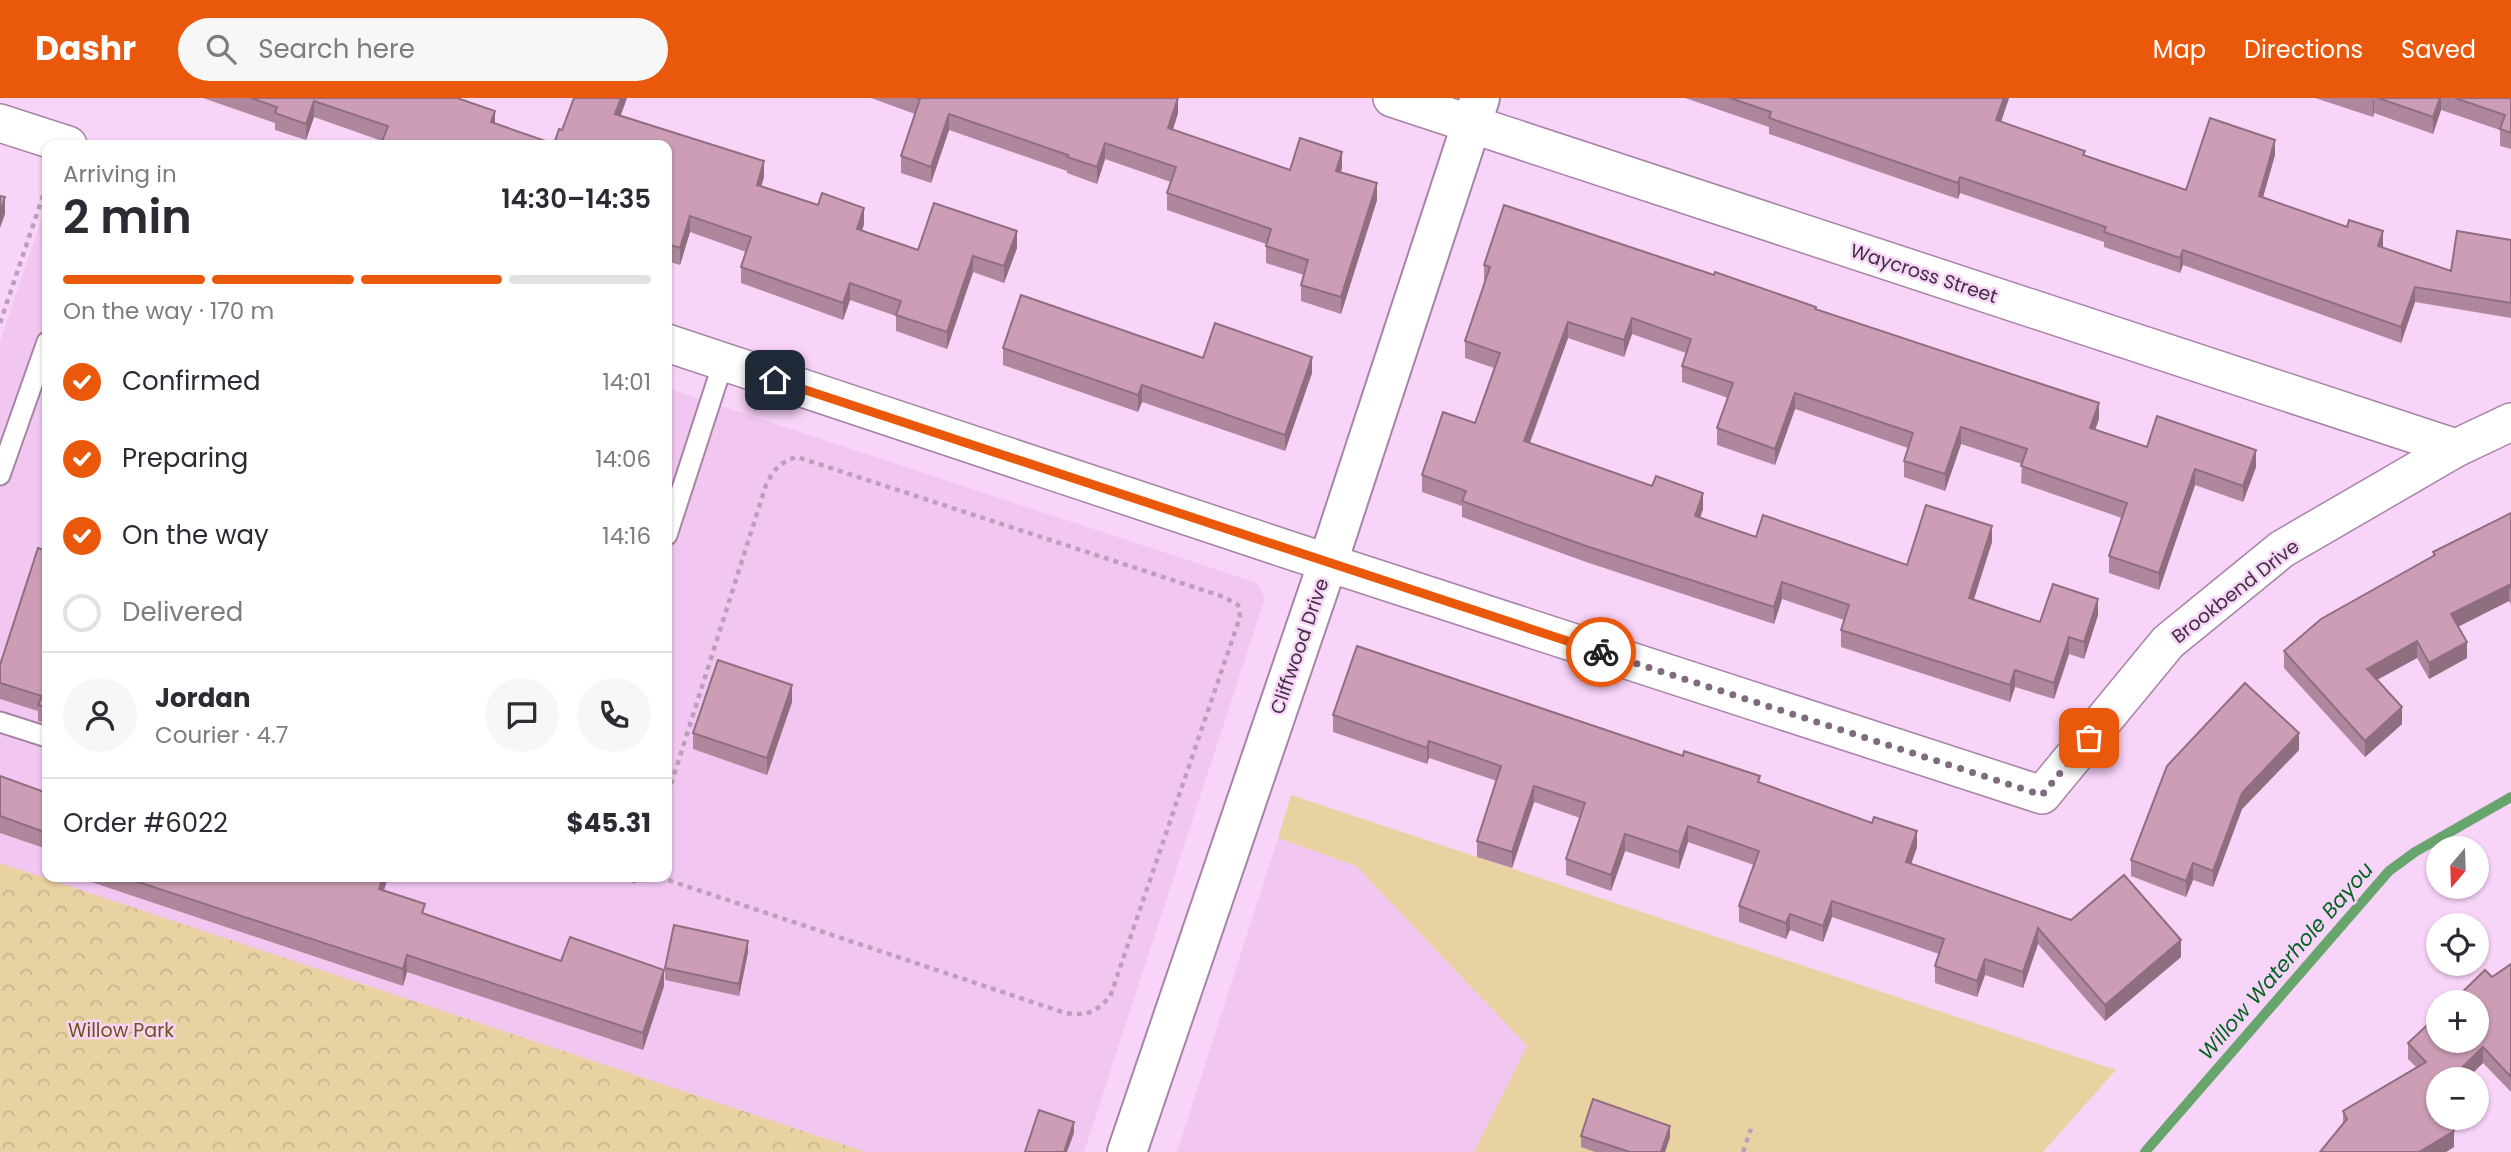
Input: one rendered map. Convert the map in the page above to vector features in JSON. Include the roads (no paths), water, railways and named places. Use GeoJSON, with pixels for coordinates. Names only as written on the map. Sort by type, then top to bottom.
{"type":"FeatureCollection","features":[{"type":"Feature","properties":{"kind":"street","name":"Waycross Street"},"geometry":{"type":"LineString","coordinates":[[1392,98],[1476,111],[2455,448]]}},
{"type":"Feature","properties":{"kind":"street","name":"Cliffwood Drive"},"geometry":{"type":"LineString","coordinates":[[1127,1152],[1328,562],[1476,111]]}},
{"type":"Feature","properties":{"kind":"street"},"geometry":{"type":"LineString","coordinates":[[0,123],[53,140]]}},
{"type":"Feature","properties":{"kind":"street"},"geometry":{"type":"LineString","coordinates":[[672,345],[1328,562]]}},
{"type":"Feature","properties":{"kind":"street","name":"Brookbend Drive"},"geometry":{"type":"LineString","coordinates":[[1328,562],[2042,795],[2168,642],[2282,549],[2455,448],[2511,422]]}},
{"type":"Feature","properties":{"kind":"lane"},"geometry":{"type":"LineString","coordinates":[[0,475],[42,355]]}},
{"type":"Feature","properties":{"kind":"lane"},"geometry":{"type":"LineString","coordinates":[[672,520],[723,363]]}},
{"type":"Feature","properties":{"kind":"lane"},"geometry":{"type":"LineString","coordinates":[[0,722],[42,735]]}},
{"type":"Feature","properties":{"kind":"waterway","name":"Willow Waterhole Bayou"},"geometry":{"type":"LineString","coordinates":[[2145,1152],[2389,871],[2415,852],[2511,797]]}},
{"type":"Feature","properties":{"kind":"park label","name":"Willow Park"},"geometry":{"type":"Point","coordinates":[121,1030]}}]}
